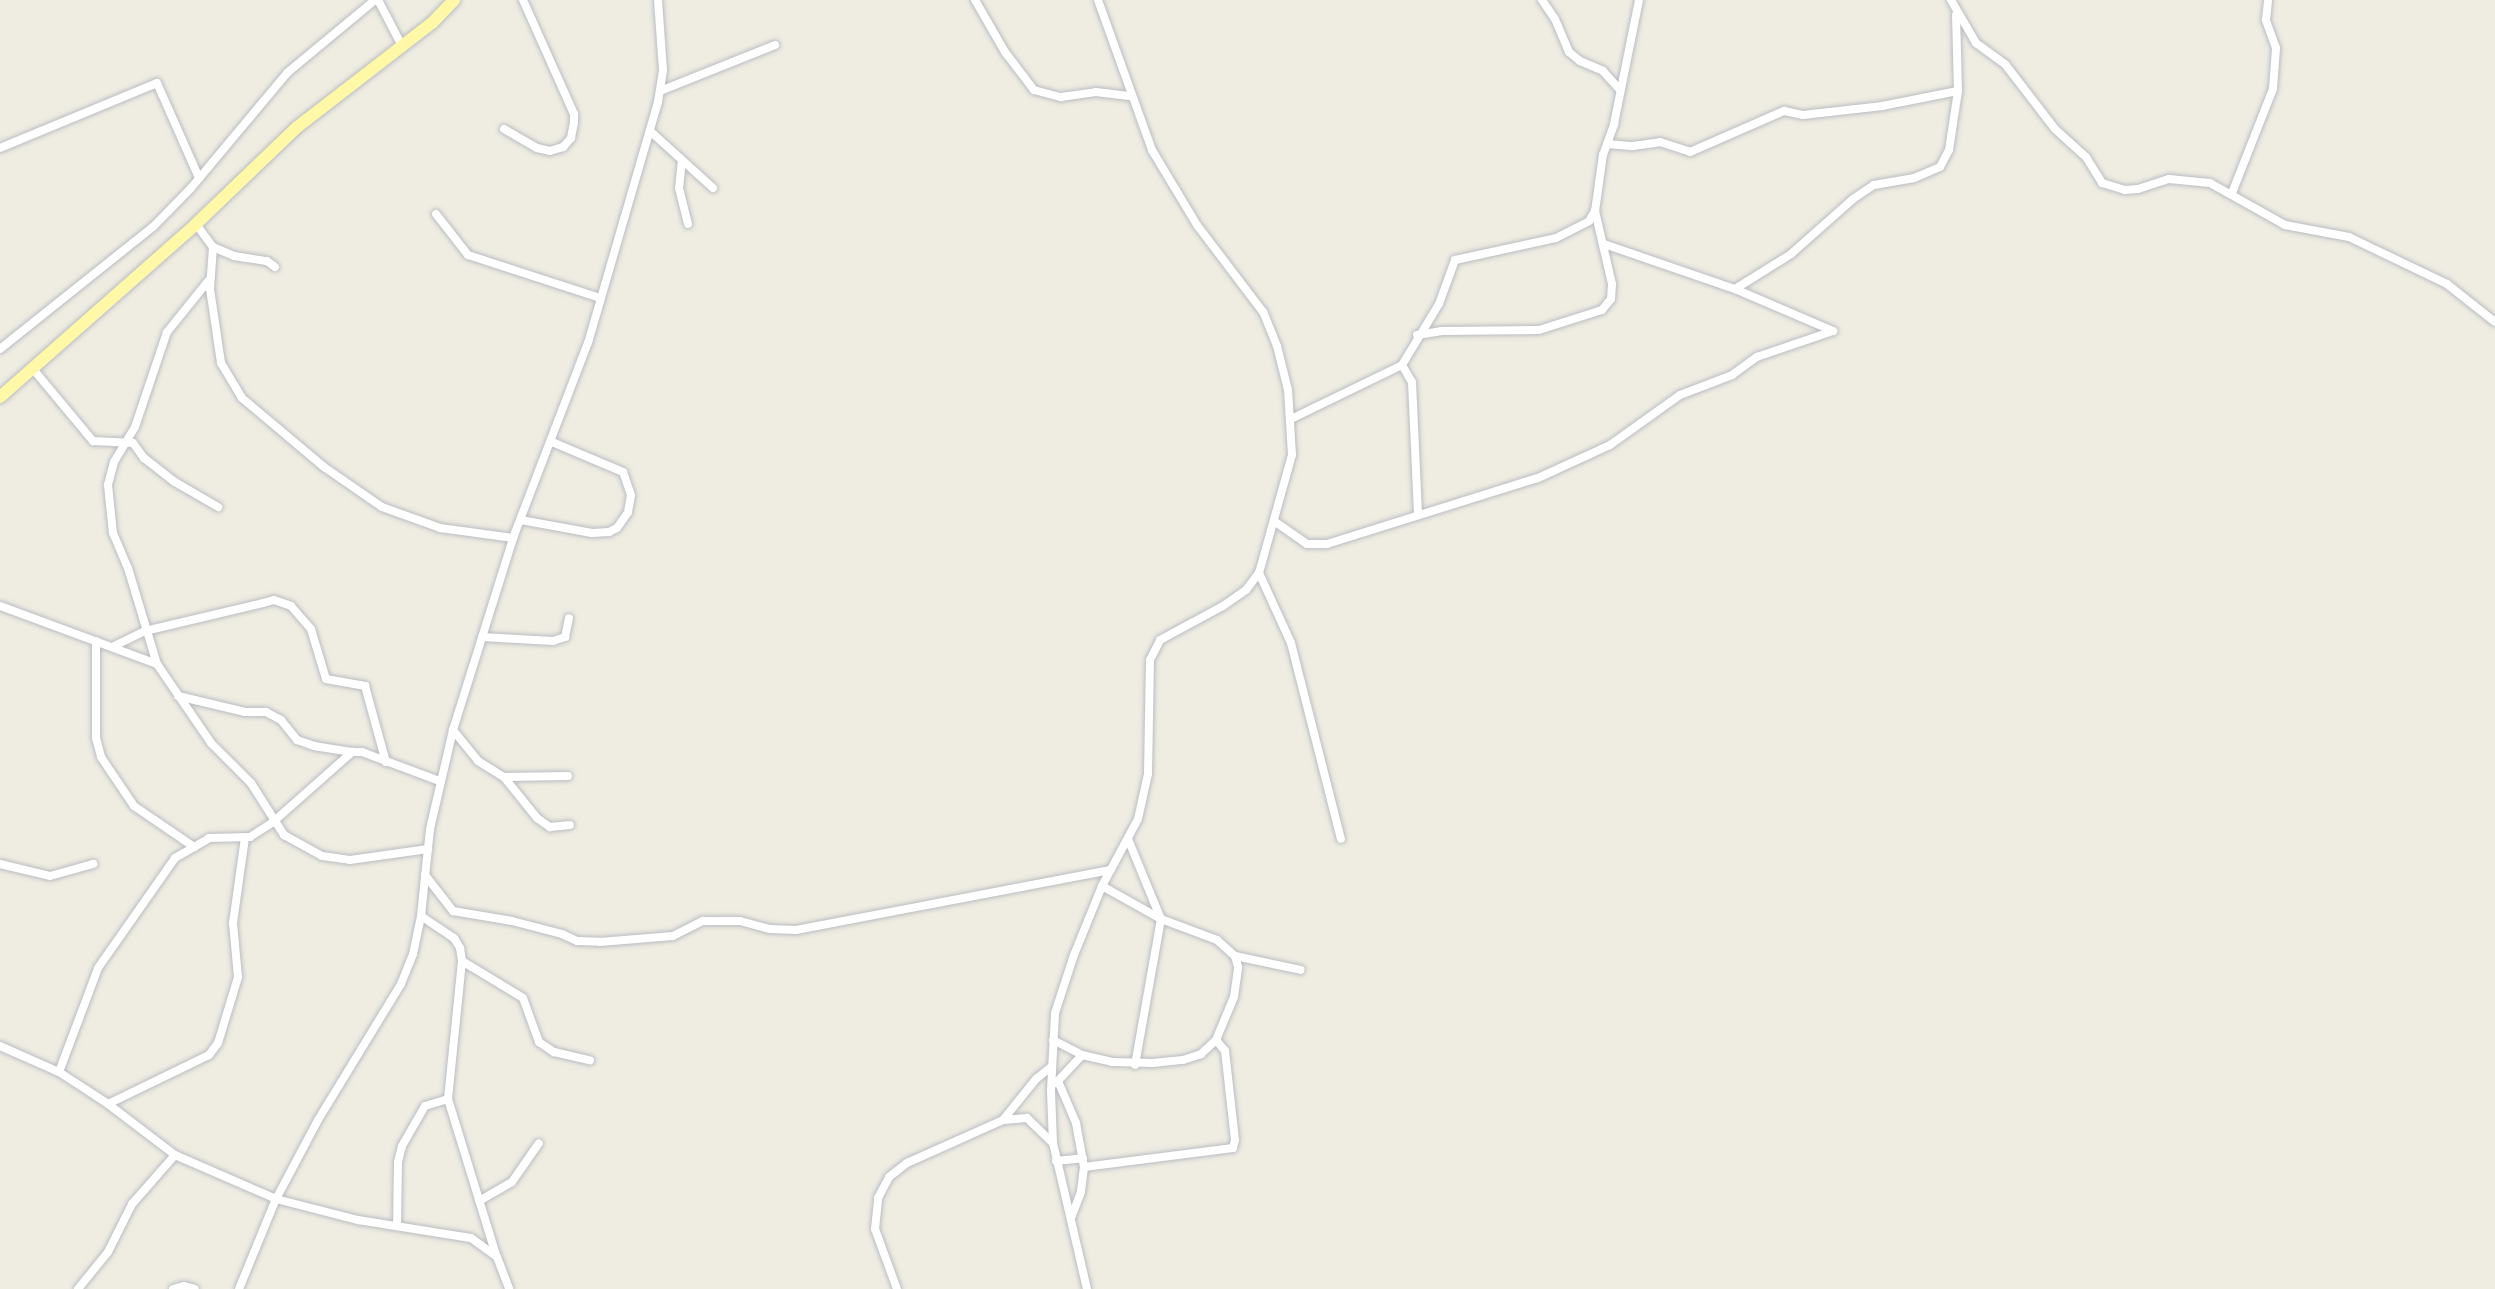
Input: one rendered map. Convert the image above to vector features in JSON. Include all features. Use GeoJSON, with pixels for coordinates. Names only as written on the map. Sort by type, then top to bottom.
{"type":"FeatureCollection","features":[{"type":"Feature","properties":{"kind":"main road"},"geometry":{"type":"LineString","coordinates":[[0,397],[196,224],[296,128],[432,23],[454,0]]}},
{"type":"Feature","properties":{"kind":"street"},"geometry":{"type":"LineString","coordinates":[[0,349],[153,227],[199,178],[288,72],[377,0],[402,46]]}},
{"type":"Feature","properties":{"kind":"street"},"geometry":{"type":"LineString","coordinates":[[504,129],[537,148],[550,151],[563,147],[571,138],[574,123],[574,114],[523,0]]}},
{"type":"Feature","properties":{"kind":"street"},"geometry":{"type":"LineString","coordinates":[[239,1289],[276,1199],[318,1120],[401,985],[413,954],[421,916],[439,781],[453,730],[513,538],[552,442],[588,342],[650,131],[663,70],[659,0]]}},
{"type":"Feature","properties":{"kind":"street"},"geometry":{"type":"LineString","coordinates":[[975,0],[1004,52],[1034,90],[1061,97],[1096,92],[1131,96]]}},
{"type":"Feature","properties":{"kind":"street"},"geometry":{"type":"LineString","coordinates":[[1087,1289],[1053,1143],[1051,1067],[1059,1002],[1102,886],[1138,819],[1148,774],[1150,660],[1160,640],[1223,606],[1246,590],[1259,573],[1292,455],[1291,419],[1278,346],[1263,313],[1197,225],[1152,150],[1098,0]]}},
{"type":"Feature","properties":{"kind":"street"},"geometry":{"type":"LineString","coordinates":[[1542,0],[1555,19],[1569,52],[1580,61],[1603,71],[1619,89]]}},
{"type":"Feature","properties":{"kind":"street"},"geometry":{"type":"LineString","coordinates":[[1291,419],[1402,365],[1417,335],[1439,303],[1455,260],[1569,234],[1589,222],[1595,211],[1601,163],[1614,124],[1639,0]]}},
{"type":"Feature","properties":{"kind":"street"},"geometry":{"type":"LineString","coordinates":[[1951,0],[1976,43],[2005,64],[2055,129],[2086,157],[2102,183],[2110,188],[2138,189],[2169,179],[2210,183],[2285,225],[2349,237],[2447,284],[2495,322]]}},
{"type":"Feature","properties":{"kind":"street"},"geometry":{"type":"LineString","coordinates":[[2232,193],[2273,89],[2276,48],[2266,20],[2268,0]]}},
{"type":"Feature","properties":{"kind":"street"},"geometry":{"type":"LineString","coordinates":[[1735,289],[1791,254],[1853,199],[1874,185],[1914,178],[1940,167],[1949,150],[1958,91],[1956,12]]}},
{"type":"Feature","properties":{"kind":"street"},"geometry":{"type":"LineString","coordinates":[[660,91],[775,45]]}},
{"type":"Feature","properties":{"kind":"street"},"geometry":{"type":"LineString","coordinates":[[0,148],[157,83],[199,178]]}},
{"type":"Feature","properties":{"kind":"street"},"geometry":{"type":"LineString","coordinates":[[1608,144],[1633,146],[1660,142],[1690,152],[1784,111],[1803,115],[1882,106],[1958,91]]}},
{"type":"Feature","properties":{"kind":"street"},"geometry":{"type":"LineString","coordinates":[[650,131],[713,188]]}},
{"type":"Feature","properties":{"kind":"street"},"geometry":{"type":"LineString","coordinates":[[682,160],[679,188],[688,225]]}},
{"type":"Feature","properties":{"kind":"street"},"geometry":{"type":"LineString","coordinates":[[1417,335],[1441,331],[1539,330],[1595,314],[1608,305],[1612,294],[1604,244],[1595,211]]}},
{"type":"Feature","properties":{"kind":"street"},"geometry":{"type":"LineString","coordinates":[[436,214],[468,255],[600,298]]}},
{"type":"Feature","properties":{"kind":"street"},"geometry":{"type":"LineString","coordinates":[[196,224],[213,247],[234,257],[267,261],[275,267]]}},
{"type":"Feature","properties":{"kind":"street"},"geometry":{"type":"LineString","coordinates":[[1274,522],[1296,539],[1316,545],[1538,478],[1610,445],[1680,395],[1732,375],[1757,357],[1833,331],[1735,289],[1604,244]]}},
{"type":"Feature","properties":{"kind":"street"},"geometry":{"type":"LineString","coordinates":[[213,247],[209,281],[225,371],[242,398],[354,491],[382,507],[440,528],[513,538]]}},
{"type":"Feature","properties":{"kind":"street"},"geometry":{"type":"LineString","coordinates":[[209,281],[167,332],[127,443],[111,472],[109,516],[145,631],[158,664],[176,695],[211,743],[250,783],[284,835],[322,856],[350,860],[428,849]]}},
{"type":"Feature","properties":{"kind":"street"},"geometry":{"type":"LineString","coordinates":[[1402,365],[1412,382],[1419,514]]}},
{"type":"Feature","properties":{"kind":"street"},"geometry":{"type":"LineString","coordinates":[[33,369],[93,442],[133,443],[144,458],[175,482],[218,507]]}},
{"type":"Feature","properties":{"kind":"street"},"geometry":{"type":"LineString","coordinates":[[521,520],[592,533],[609,532],[617,528],[628,512],[631,495],[623,472],[552,442]]}},
{"type":"Feature","properties":{"kind":"street"},"geometry":{"type":"LineString","coordinates":[[1259,573],[1291,643],[1341,839]]}},
{"type":"Feature","properties":{"kind":"street"},"geometry":{"type":"LineString","coordinates":[[112,647],[145,631],[274,600],[291,606],[311,629],[326,679],[365,686],[386,762]]}},
{"type":"Feature","properties":{"kind":"street"},"geometry":{"type":"LineString","coordinates":[[0,606],[158,664]]}},
{"type":"Feature","properties":{"kind":"street"},"geometry":{"type":"LineString","coordinates":[[482,638],[553,641],[565,637],[569,618]]}},
{"type":"Feature","properties":{"kind":"street"},"geometry":{"type":"LineString","coordinates":[[96,641],[96,738],[104,764],[134,806],[194,847]]}},
{"type":"Feature","properties":{"kind":"street"},"geometry":{"type":"LineString","coordinates":[[176,695],[245,712],[266,712],[281,720],[297,740],[314,746],[352,752],[439,781]]}},
{"type":"Feature","properties":{"kind":"street"},"geometry":{"type":"LineString","coordinates":[[453,730],[478,761],[505,777],[537,818],[550,827],[570,825]]}},
{"type":"Feature","properties":{"kind":"street"},"geometry":{"type":"LineString","coordinates":[[59,1072],[98,968],[170,862],[215,837],[245,838],[274,822],[352,752]]}},
{"type":"Feature","properties":{"kind":"street"},"geometry":{"type":"LineString","coordinates":[[505,777],[568,776]]}},
{"type":"Feature","properties":{"kind":"street"},"geometry":{"type":"LineString","coordinates":[[108,1104],[209,1055],[218,1043],[239,977],[233,923],[245,838]]}},
{"type":"Feature","properties":{"kind":"street"},"geometry":{"type":"LineString","coordinates":[[1128,839],[1161,919],[1135,1065]]}},
{"type":"Feature","properties":{"kind":"street"},"geometry":{"type":"LineString","coordinates":[[0,864],[50,876],[93,864]]}},
{"type":"Feature","properties":{"kind":"street"},"geometry":{"type":"LineString","coordinates":[[425,875],[453,911],[512,920],[577,941],[600,942],[673,936],[703,921],[740,921],[770,929],[796,930],[1110,870]]}},
{"type":"Feature","properties":{"kind":"street"},"geometry":{"type":"LineString","coordinates":[[1102,886],[1161,919],[1217,940],[1235,956],[1301,970]]}},
{"type":"Feature","properties":{"kind":"street"},"geometry":{"type":"LineString","coordinates":[[421,916],[454,938],[462,961],[448,1099],[509,1289]]}},
{"type":"Feature","properties":{"kind":"street"},"geometry":{"type":"LineString","coordinates":[[1053,1040],[1082,1055],[1135,1065],[1183,1060],[1200,1055],[1216,1040],[1234,997],[1238,967],[1235,956]]}},
{"type":"Feature","properties":{"kind":"street"},"geometry":{"type":"LineString","coordinates":[[462,961],[523,998],[539,1042],[554,1052],[590,1060]]}},
{"type":"Feature","properties":{"kind":"street"},"geometry":{"type":"LineString","coordinates":[[1056,1161],[1083,1162],[1233,1148],[1236,1140],[1225,1051],[1216,1040]]}},
{"type":"Feature","properties":{"kind":"street"},"geometry":{"type":"LineString","coordinates":[[0,1046],[59,1072],[108,1104],[175,1155],[276,1199],[397,1226],[463,1235],[482,1244],[497,1258]]}},
{"type":"Feature","properties":{"kind":"street"},"geometry":{"type":"LineString","coordinates":[[1051,1090],[1082,1055]]}},
{"type":"Feature","properties":{"kind":"street"},"geometry":{"type":"LineString","coordinates":[[1003,1120],[1036,1079],[1051,1067]]}},
{"type":"Feature","properties":{"kind":"street"},"geometry":{"type":"LineString","coordinates":[[1058,1081],[1076,1123],[1083,1162],[1081,1192],[1071,1218]]}},
{"type":"Feature","properties":{"kind":"street"},"geometry":{"type":"LineString","coordinates":[[397,1226],[398,1162],[402,1146],[425,1106],[448,1099]]}},
{"type":"Feature","properties":{"kind":"street"},"geometry":{"type":"LineString","coordinates":[[897,1289],[875,1229],[875,1213],[882,1187],[894,1172],[906,1163],[1003,1120],[1027,1118],[1053,1143]]}},
{"type":"Feature","properties":{"kind":"street"},"geometry":{"type":"LineString","coordinates":[[479,1201],[512,1182],[539,1143]]}},
{"type":"Feature","properties":{"kind":"street"},"geometry":{"type":"LineString","coordinates":[[78,1289],[108,1252],[132,1203],[175,1155]]}},
{"type":"Feature","properties":{"kind":"street"},"geometry":{"type":"LineString","coordinates":[[173,1289],[184,1286],[195,1289]]}}]}
